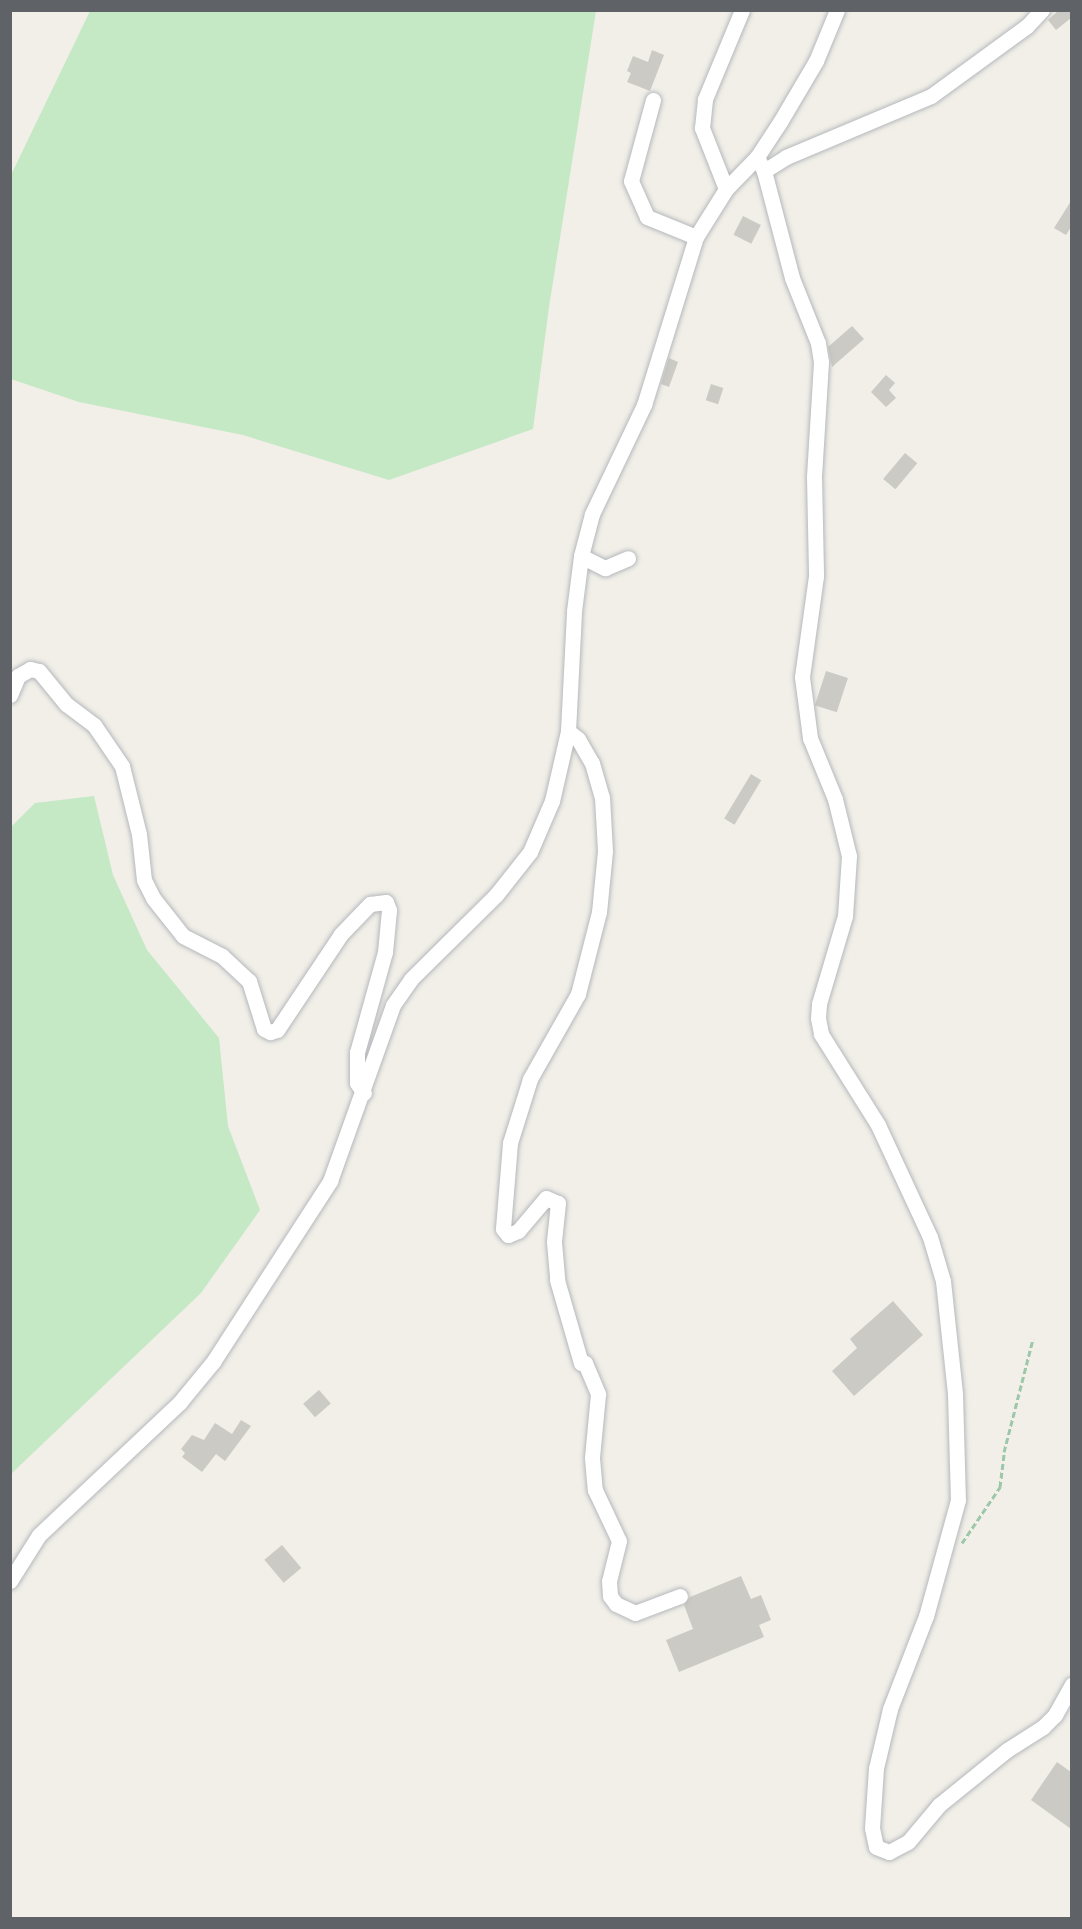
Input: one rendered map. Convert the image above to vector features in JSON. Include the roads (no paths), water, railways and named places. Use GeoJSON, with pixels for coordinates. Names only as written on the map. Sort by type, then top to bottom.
{"type":"FeatureCollection","features":[{"type":"Feature","properties":{"kind":"street"},"geometry":{"type":"LineString","coordinates":[[837,10],[806,80],[760,164],[792,278],[818,343],[821,362],[822,390],[814,477],[816,576],[802,677],[810,738],[835,800],[849,856],[845,915],[819,1004],[818,1018],[821,1034],[862,1096],[906,1180],[930,1237],[943,1281],[960,1478],[946,1553],[890,1709],[876,1768],[872,1828],[876,1846],[889,1852],[908,1842],[939,1805],[1007,1750],[1043,1727],[1055,1715],[1071,1684]]}},
{"type":"Feature","properties":{"kind":"street"},"geometry":{"type":"LineString","coordinates":[[10,1581],[39,1535],[180,1402],[213,1362],[330,1181],[364,1093],[385,1026],[399,996],[411,979],[514,876],[530,852],[552,801],[567,731],[581,556],[592,513],[660,364],[696,237],[726,189],[760,164],[786,158],[931,96],[1028,26],[1042,10]]}},
{"type":"Feature","properties":{"kind":"street"},"geometry":{"type":"LineString","coordinates":[[726,189],[702,128],[705,99],[741,11]]}},
{"type":"Feature","properties":{"kind":"street"},"geometry":{"type":"LineString","coordinates":[[653,100],[631,181],[647,217],[696,237]]}},
{"type":"Feature","properties":{"kind":"street"},"geometry":{"type":"LineString","coordinates":[[581,556],[604,568],[628,558]]}},
{"type":"Feature","properties":{"kind":"street"},"geometry":{"type":"LineString","coordinates":[[10,694],[18,676],[30,669],[39,671],[66,704],[94,725],[122,766],[139,834],[144,880],[153,898],[183,936],[222,956],[244,974],[258,1000],[264,1029],[270,1032],[277,1030],[342,934],[370,904],[386,902],[389,910],[385,952],[357,1053],[355,1074],[364,1093]]}},
{"type":"Feature","properties":{"kind":"street"},"geometry":{"type":"LineString","coordinates":[[567,731],[578,739],[592,762],[602,797],[605,851],[599,912],[578,994],[530,1079],[510,1143],[502,1228],[508,1235],[519,1231],[546,1198],[558,1203],[557,1280],[580,1363],[585,1363],[598,1394],[592,1458],[595,1490],[619,1541],[609,1581],[610,1596],[616,1604],[635,1612],[680,1596]]}}]}
